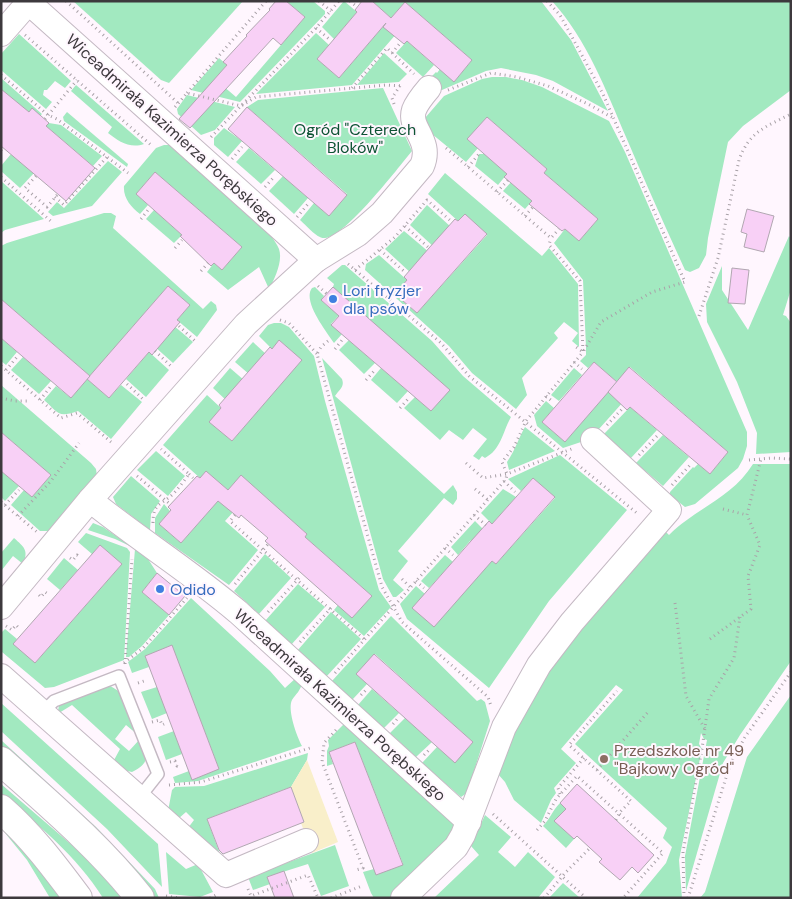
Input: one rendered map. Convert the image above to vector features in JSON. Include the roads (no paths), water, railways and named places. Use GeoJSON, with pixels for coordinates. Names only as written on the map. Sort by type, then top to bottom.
{"type":"FeatureCollection","features":[{"type":"Feature","properties":{"kind":"street"},"geometry":{"type":"LineString","coordinates":[[10,32],[28,2]]}},
{"type":"Feature","properties":{"kind":"street","name":"Wiceadmirała Kazimierza Porębskiego"},"geometry":{"type":"LineString","coordinates":[[28,2],[321,264]]}},
{"type":"Feature","properties":{"kind":"street"},"geometry":{"type":"LineString","coordinates":[[2,619],[52,545],[246,324],[382,213],[422,166],[426,157],[426,148],[415,124],[413,113],[416,103],[429,88]]}},
{"type":"Feature","properties":{"kind":"street"},"geometry":{"type":"LineString","coordinates":[[403,898],[456,847],[469,822],[504,727],[539,665],[572,622],[669,510],[594,440]]}},
{"type":"Feature","properties":{"kind":"street","name":"Wiceadmirała Kazimierza Porębskiego"},"geometry":{"type":"LineString","coordinates":[[90,500],[139,539],[201,582],[238,612],[469,822]]}},
{"type":"Feature","properties":{"kind":"street"},"geometry":{"type":"LineString","coordinates":[[1,676],[226,875],[306,841]]}},
{"type":"Feature","properties":{"kind":"street"},"geometry":{"type":"LineString","coordinates":[[1,761],[85,838],[124,878],[153,897]]}},
{"type":"Feature","properties":{"kind":"street"},"geometry":{"type":"LineString","coordinates":[[1,809],[22,827],[78,898]]}},
{"type":"Feature","properties":{"kind":"lane"},"geometry":{"type":"LineString","coordinates":[[43,712],[54,701],[118,671],[158,774],[139,798]]}},
{"type":"Feature","properties":{"kind":"place","name":"Lori fryzjer dla psów"},"geometry":{"type":"Point","coordinates":[333,299]}},
{"type":"Feature","properties":{"kind":"place","name":"Odido"},"geometry":{"type":"Point","coordinates":[160,589]}},
{"type":"Feature","properties":{"kind":"place","name":"Przedszkole nr 49 \"Bajkowy Ogród\""},"geometry":{"type":"Point","coordinates":[604,759]}},
{"type":"Feature","properties":{"kind":"park label","name":"Ogród \"Czterech Bloków\""},"geometry":{"type":"Point","coordinates":[355,138]}}]}
